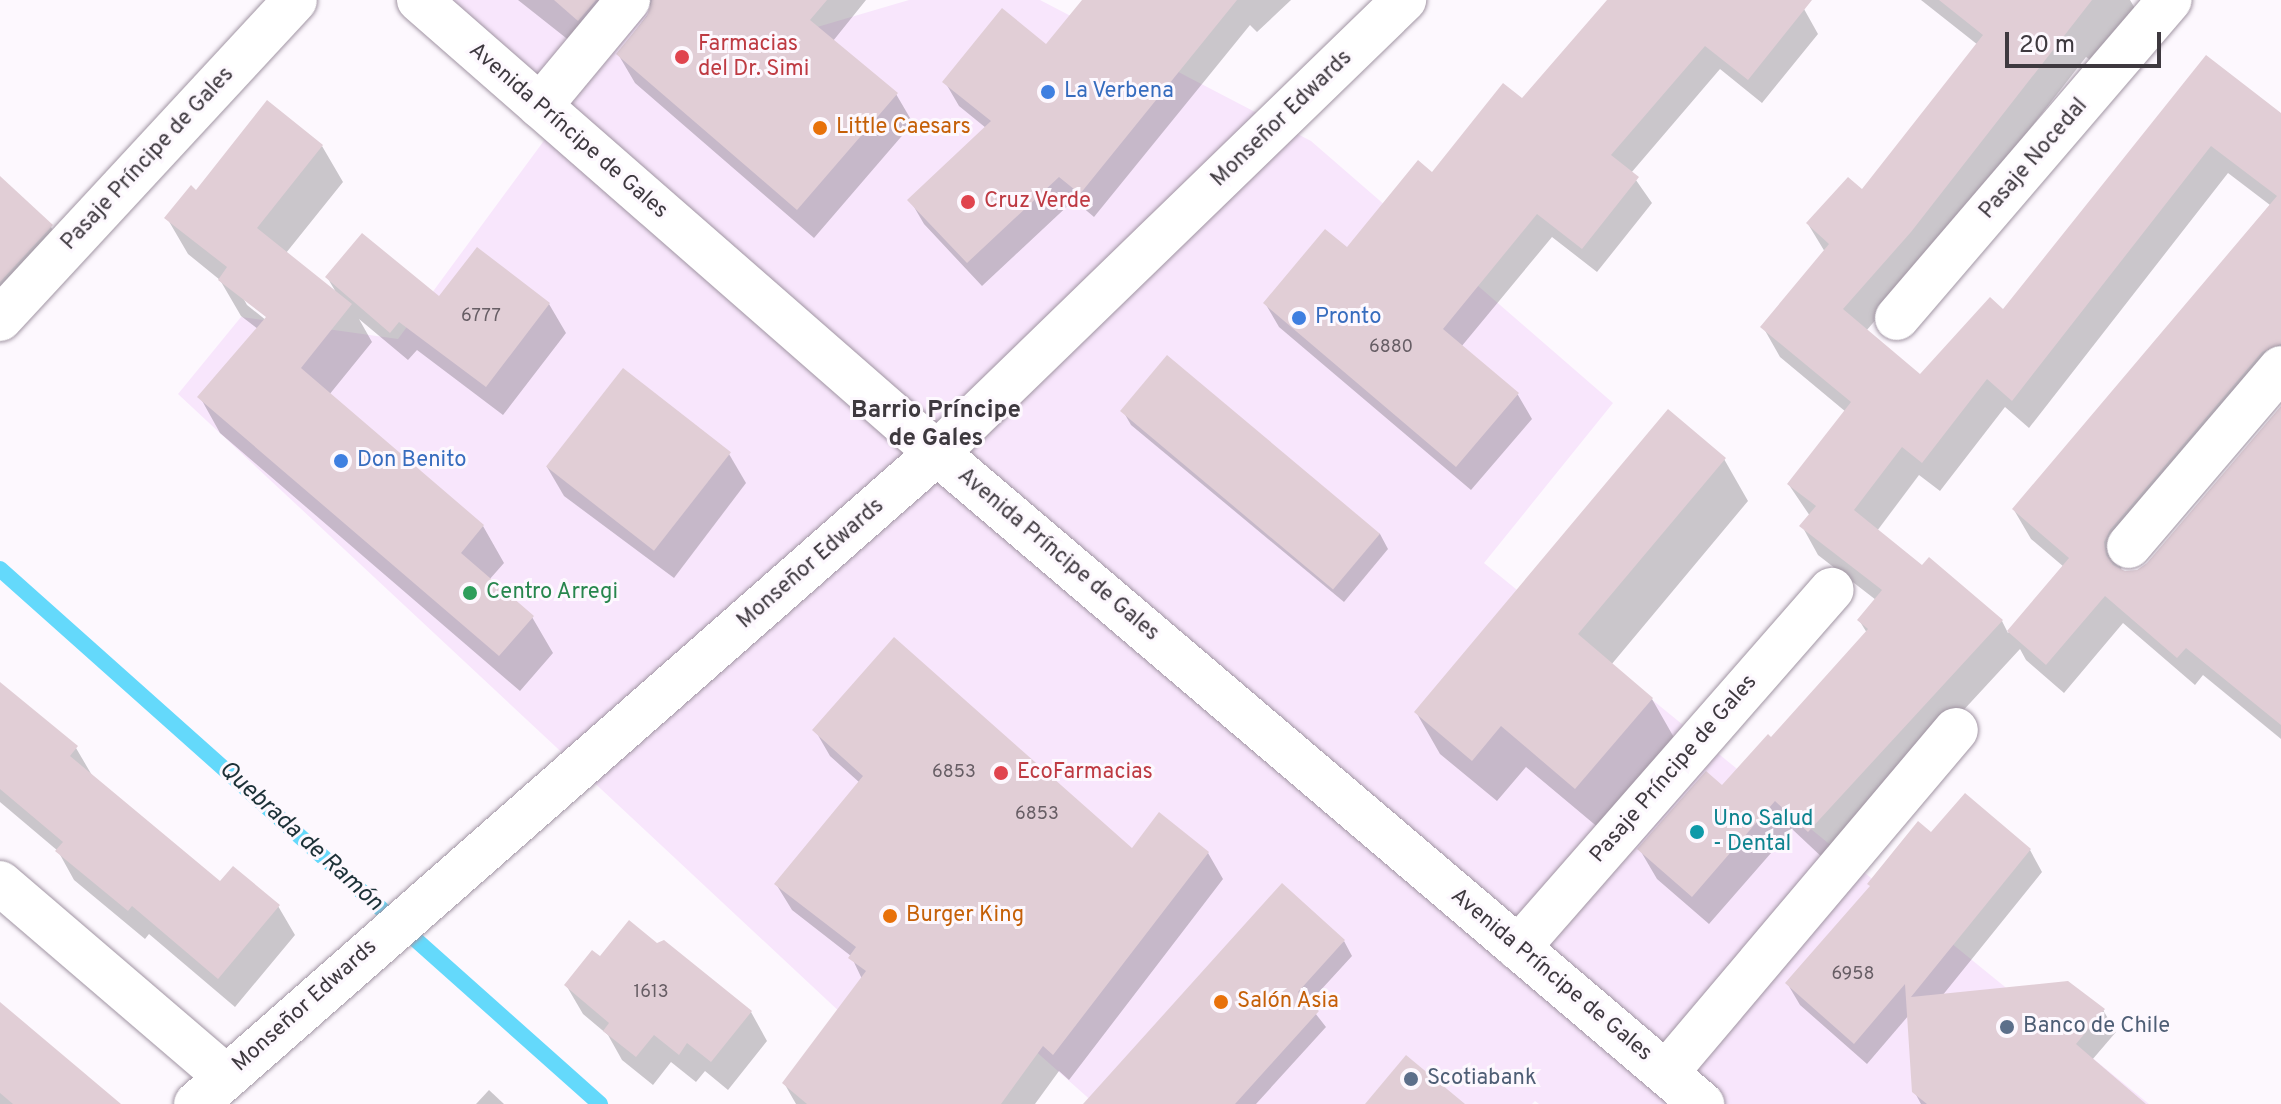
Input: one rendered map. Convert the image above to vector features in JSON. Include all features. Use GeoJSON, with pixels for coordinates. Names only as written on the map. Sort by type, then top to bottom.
{"type":"FeatureCollection","features":[{"type":"Feature","properties":{"kind":"street","name":"Pasaje Príncipe de Gales"},"geometry":{"type":"LineString","coordinates":[[0,319],[295,0]]}},
{"type":"Feature","properties":{"kind":"street","name":"Avenida Príncipe de Gales"},"geometry":{"type":"LineString","coordinates":[[419,0],[937,453],[1702,1104]]}},
{"type":"Feature","properties":{"kind":"street"},"geometry":{"type":"LineString","coordinates":[[540,106],[628,0]]}},
{"type":"Feature","properties":{"kind":"street","name":"Monseñor Edwards"},"geometry":{"type":"LineString","coordinates":[[211,1091],[937,453],[1404,0]]}},
{"type":"Feature","properties":{"kind":"street","name":"Pasaje Nocedal"},"geometry":{"type":"LineString","coordinates":[[1897,318],[2170,0]]}},
{"type":"Feature","properties":{"kind":"street"},"geometry":{"type":"LineString","coordinates":[[2129,546],[2281,368]]}},
{"type":"Feature","properties":{"kind":"street","name":"Pasaje Príncipe de Gales"},"geometry":{"type":"LineString","coordinates":[[1518,948],[1831,590]]}},
{"type":"Feature","properties":{"kind":"street"},"geometry":{"type":"LineString","coordinates":[[1666,1073],[1956,730]]}},
{"type":"Feature","properties":{"kind":"street"},"geometry":{"type":"LineString","coordinates":[[0,883],[211,1091]]}},
{"type":"Feature","properties":{"kind":"shaded area"},"geometry":{"type":"Polygon","coordinates":[[[443,0],[702,0],[756,45],[909,0],[1040,0],[1311,141],[1613,403],[1484,563],[2149,1104],[1539,1104],[1535,1101],[1532,1104],[1095,1104],[977,999],[903,1071],[178,394],[241,317],[398,339],[568,108],[443,0]]]}},
{"type":"Feature","properties":{"kind":"building"},"geometry":{"type":"Polygon","coordinates":[[[554,0],[596,0],[578,21],[554,0]]]}},
{"type":"Feature","properties":{"kind":"building"},"geometry":{"type":"Polygon","coordinates":[[[652,0],[827,0],[810,20],[898,93],[797,210],[616,54],[647,16],[652,0]]]}},
{"type":"Feature","properties":{"kind":"building"},"geometry":{"type":"Polygon","coordinates":[[[1082,0],[1237,0],[1080,194],[1059,177],[967,263],[907,200],[991,121],[942,82],[1002,8],[1046,44],[1082,0]]]}},
{"type":"Feature","properties":{"kind":"building"},"geometry":{"type":"Polygon","coordinates":[[[1607,0],[1812,0],[1748,80],[1705,46],[1611,155],[1639,177],[1582,249],[1537,214],[1443,329],[1519,393],[1456,467],[1263,303],[1325,229],[1347,247],[1418,160],[1432,172],[1503,83],[1522,98],[1607,0]]]}},
{"type":"Feature","properties":{"kind":"building"},"geometry":{"type":"Polygon","coordinates":[[[1939,0],[2092,0],[1911,232],[1843,309],[1920,374],[1990,297],[2003,309],[2206,55],[2281,113],[2281,344],[2262,352],[2110,530],[2104,542],[2106,555],[2113,565],[2125,571],[2137,570],[2147,563],[2281,406],[2281,725],[2186,648],[2177,658],[2105,596],[2046,665],[2007,631],[2069,558],[2012,509],[2277,196],[2211,146],[2012,401],[1987,379],[1922,463],[1902,447],[1854,510],[1922,565],[1929,557],[2003,620],[1808,832],[1775,801],[1692,897],[1637,849],[1706,771],[1722,785],[1768,734],[1771,737],[1868,629],[1857,620],[1882,590],[1799,526],[1816,506],[1787,484],[1851,402],[1760,327],[1829,244],[1806,223],[1848,177],[1862,189],[1983,35],[1939,0]]]}},
{"type":"Feature","properties":{"kind":"building","name":"Don Benito"},"geometry":{"type":"Polygon","coordinates":[[[267,100],[323,145],[257,228],[352,304],[301,368],[484,525],[461,553],[534,616],[499,656],[197,397],[266,317],[218,280],[227,267],[164,218],[191,185],[196,190],[267,100]]]}},
{"type":"Feature","properties":{"kind":"building"},"geometry":{"type":"Polygon","coordinates":[[[0,176],[53,225],[0,282],[0,176]]]}},
{"type":"Feature","properties":{"kind":"building"},"geometry":{"type":"Polygon","coordinates":[[[362,233],[439,296],[477,247],[550,303],[486,387],[399,322],[390,333],[325,277],[362,233]]]}},
{"type":"Feature","properties":{"kind":"building"},"geometry":{"type":"Polygon","coordinates":[[[1167,355],[1380,534],[1333,590],[1120,411],[1167,355]]]}},
{"type":"Feature","properties":{"kind":"building"},"geometry":{"type":"Polygon","coordinates":[[[623,368],[731,452],[654,551],[546,467],[623,368]]]}},
{"type":"Feature","properties":{"kind":"building"},"geometry":{"type":"Polygon","coordinates":[[[1668,409],[1726,458],[1578,634],[1653,698],[1575,789],[1501,726],[1472,761],[1414,712],[1668,409]]]}},
{"type":"Feature","properties":{"kind":"building"},"geometry":{"type":"Polygon","coordinates":[[[894,637],[1132,848],[1159,812],[1209,852],[1053,1055],[1043,1046],[1001,1104],[807,1104],[782,1083],[866,971],[848,958],[856,947],[774,884],[863,776],[812,730],[894,637]]]}},
{"type":"Feature","properties":{"kind":"building"},"geometry":{"type":"Polygon","coordinates":[[[0,682],[78,746],[70,756],[220,881],[233,866],[280,905],[218,979],[132,906],[128,911],[55,851],[63,842],[0,789],[0,682]]]}},
{"type":"Feature","properties":{"kind":"building"},"geometry":{"type":"Polygon","coordinates":[[[1965,793],[2031,849],[1911,997],[2068,981],[2105,1009],[2076,1044],[2146,1104],[1927,1104],[1912,1092],[1905,984],[1854,1044],[1785,983],[1870,886],[1867,884],[1918,821],[1931,832],[1965,793]]]}},
{"type":"Feature","properties":{"kind":"building","name":"Salón Asia"},"geometry":{"type":"Polygon","coordinates":[[[1282,883],[1345,940],[1298,992],[1319,1011],[1235,1104],[1083,1104],[1282,883]]]}},
{"type":"Feature","properties":{"kind":"building"},"geometry":{"type":"Polygon","coordinates":[[[629,920],[657,943],[664,940],[752,1011],[711,1062],[687,1043],[679,1055],[654,1035],[636,1057],[603,1031],[609,1023],[564,985],[592,950],[600,956],[629,920]]]}},
{"type":"Feature","properties":{"kind":"building"},"geometry":{"type":"Polygon","coordinates":[[[0,1002],[121,1104],[13,1104],[0,1093],[0,1002]]]}},
{"type":"Feature","properties":{"kind":"building","name":"Scotiabank"},"geometry":{"type":"Polygon","coordinates":[[[1406,1055],[1465,1104],[1365,1104],[1406,1055]]]}},
{"type":"Feature","properties":{"kind":"waterway","name":"Quebrada de Ramón"},"geometry":{"type":"LineString","coordinates":[[0,569],[600,1104]]}},
{"type":"Feature","properties":{"kind":"place","name":"Farmacias del Dr. Simi"},"geometry":{"type":"Point","coordinates":[682,57]}},
{"type":"Feature","properties":{"kind":"place","name":"La Verbena"},"geometry":{"type":"Point","coordinates":[1048,92]}},
{"type":"Feature","properties":{"kind":"place","name":"Little Caesars"},"geometry":{"type":"Point","coordinates":[820,128]}},
{"type":"Feature","properties":{"kind":"place","name":"Cruz Verde"},"geometry":{"type":"Point","coordinates":[968,202]}},
{"type":"Feature","properties":{"kind":"place","name":"Pronto"},"geometry":{"type":"Point","coordinates":[1299,318]}},
{"type":"Feature","properties":{"kind":"place","name":"Don Benito"},"geometry":{"type":"Point","coordinates":[341,461]}},
{"type":"Feature","properties":{"kind":"place","name":"Centro Arregi"},"geometry":{"type":"Point","coordinates":[470,593]}},
{"type":"Feature","properties":{"kind":"place","name":"EcoFarmacias"},"geometry":{"type":"Point","coordinates":[1001,773]}},
{"type":"Feature","properties":{"kind":"place","name":"Uno Salud - Dental"},"geometry":{"type":"Point","coordinates":[1697,832]}},
{"type":"Feature","properties":{"kind":"place","name":"Burger King"},"geometry":{"type":"Point","coordinates":[890,916]}},
{"type":"Feature","properties":{"kind":"place","name":"Salón Asia"},"geometry":{"type":"Point","coordinates":[1221,1002]}},
{"type":"Feature","properties":{"kind":"place","name":"Banco de Chile"},"geometry":{"type":"Point","coordinates":[2007,1027]}},
{"type":"Feature","properties":{"kind":"place","name":"Scotiabank"},"geometry":{"type":"Point","coordinates":[1411,1079]}},
{"type":"Feature","properties":{"kind":"district","name":"Barrio Príncipe de Gales"},"geometry":{"type":"Point","coordinates":[936,426]}}]}
